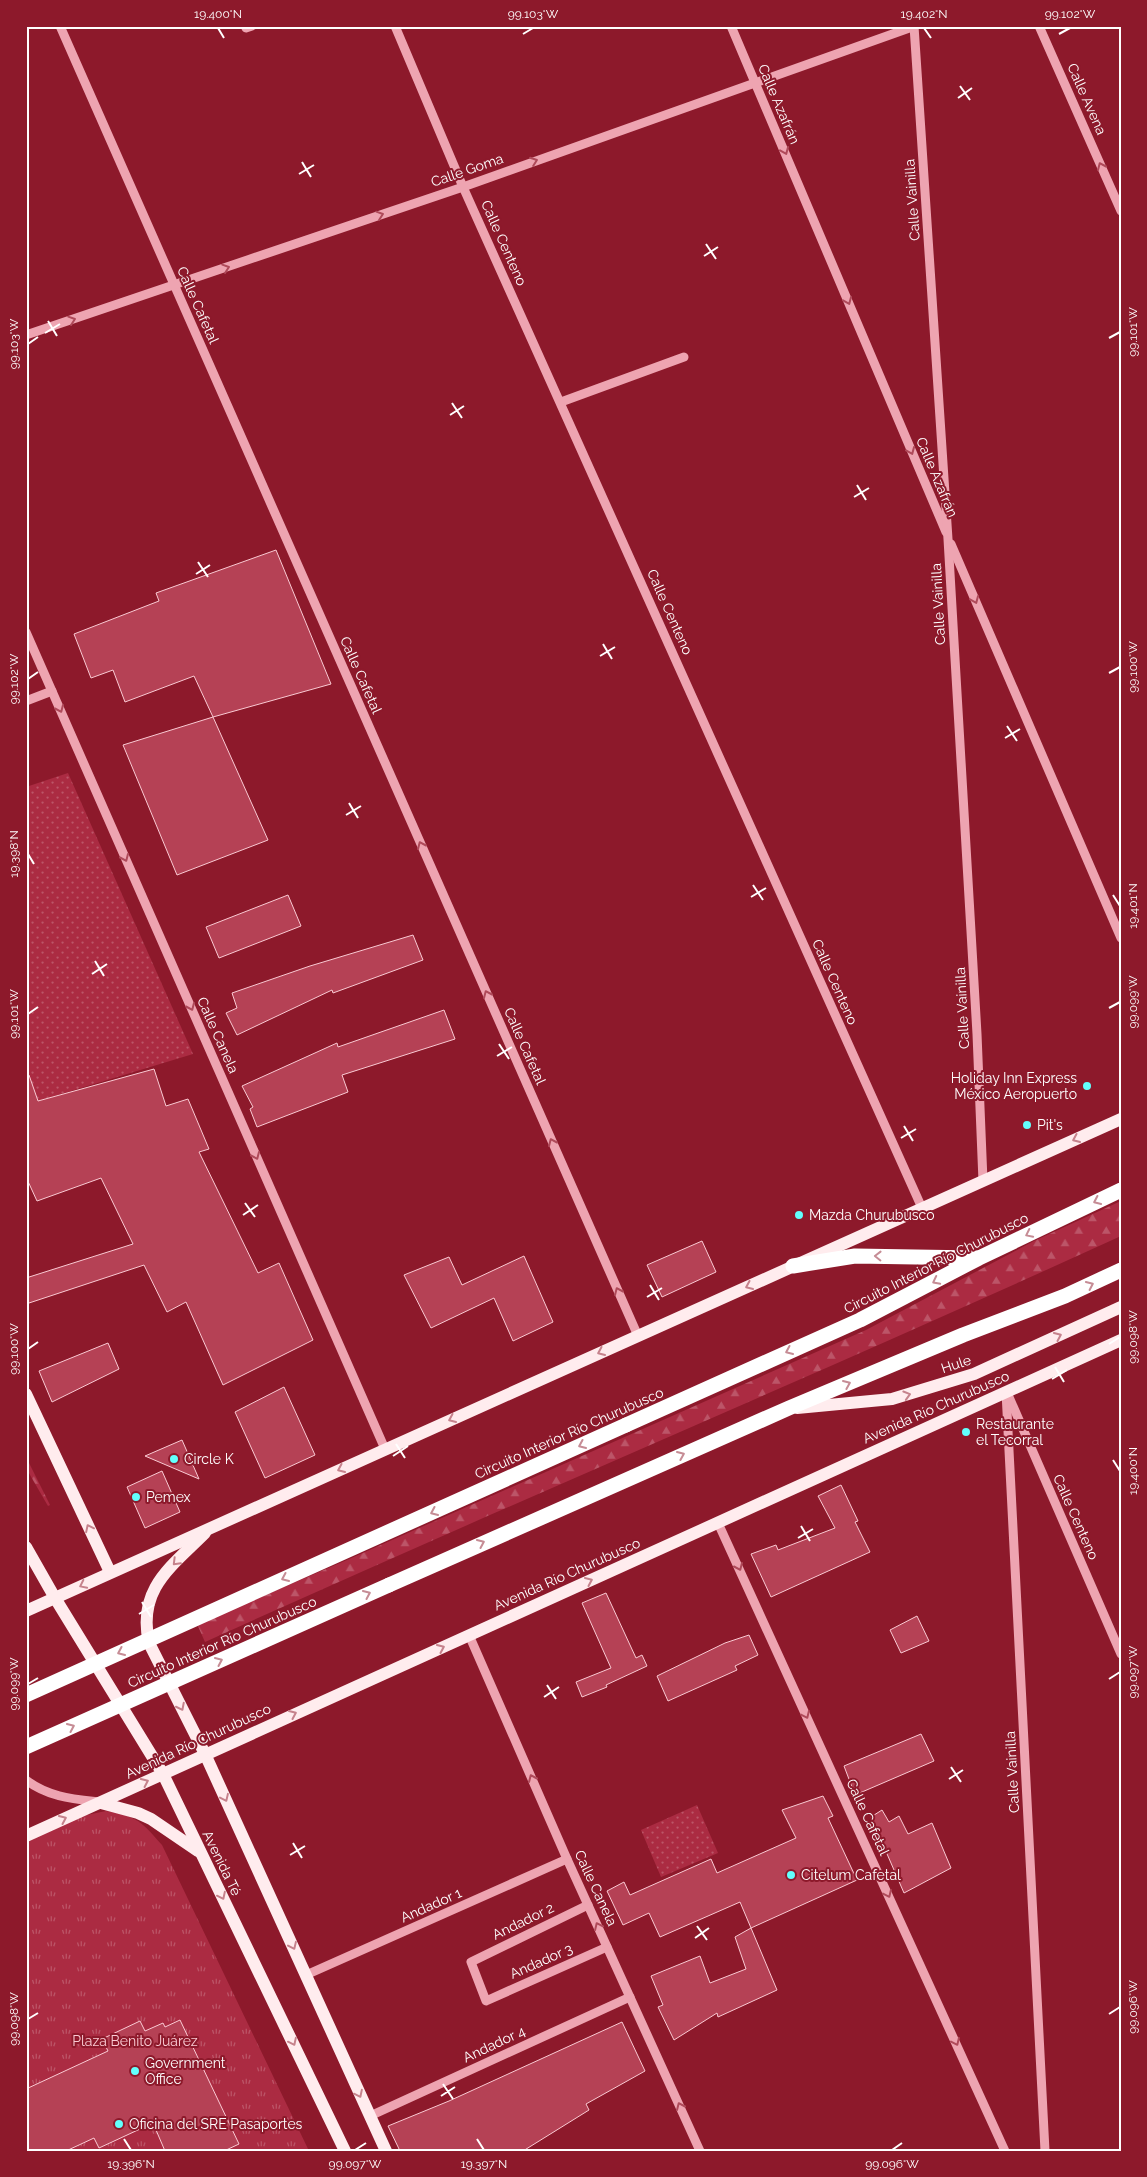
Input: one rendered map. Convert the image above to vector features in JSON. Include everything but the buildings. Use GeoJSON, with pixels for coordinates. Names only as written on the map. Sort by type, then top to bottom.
{"type":"FeatureCollection","features":[{"type":"Feature","properties":{"kind":"highway","name":"Circuito Interior Río Churubusco"},"geometry":{"type":"LineString","coordinates":[[26,1695],[860,1320],[979,1258],[1121,1190]]}},
{"type":"Feature","properties":{"kind":"highway"},"geometry":{"type":"LineString","coordinates":[[793,1266],[855,1256],[979,1258]]}},
{"type":"Feature","properties":{"kind":"highway","name":"Circuito Interior Río Churubusco"},"geometry":{"type":"LineString","coordinates":[[26,1747],[789,1408],[964,1335],[1065,1296],[1121,1270]]}},
{"type":"Feature","properties":{"kind":"main road"},"geometry":{"type":"LineString","coordinates":[[26,1611],[1121,1119]]}},
{"type":"Feature","properties":{"kind":"main road","name":"Hule"},"geometry":{"type":"LineString","coordinates":[[789,1408],[892,1399],[956,1380],[974,1374],[1121,1308]]}},
{"type":"Feature","properties":{"kind":"main road","name":"Avenida Río Churubusco"},"geometry":{"type":"LineString","coordinates":[[26,1836],[1121,1340]]}},
{"type":"Feature","properties":{"kind":"main road"},"geometry":{"type":"LineString","coordinates":[[26,1394],[110,1572]]}},
{"type":"Feature","properties":{"kind":"main road","name":"Avenida Té"},"geometry":{"type":"LineString","coordinates":[[210,1528],[159,1580],[150,1600],[146,1621],[149,1643],[204,1754],[386,2151]]}},
{"type":"Feature","properties":{"kind":"main road","name":"Avenida Té"},"geometry":{"type":"LineString","coordinates":[[26,1547],[55,1598],[163,1774],[345,2151]]}},
{"type":"Feature","properties":{"kind":"main road"},"geometry":{"type":"LineString","coordinates":[[101,1803],[138,1813],[151,1819],[200,1852]]}},
{"type":"Feature","properties":{"kind":"street","name":"Calle Cafetal"},"geometry":{"type":"LineString","coordinates":[[60,26],[638,1336]]}},
{"type":"Feature","properties":{"kind":"street","name":"Calle Centeno"},"geometry":{"type":"LineString","coordinates":[[395,26],[463,187],[922,1208]]}},
{"type":"Feature","properties":{"kind":"street","name":"Calle Azafrán"},"geometry":{"type":"LineString","coordinates":[[731,26],[948,539],[1121,938]]}},
{"type":"Feature","properties":{"kind":"street","name":"Calle Goma"},"geometry":{"type":"LineString","coordinates":[[26,335],[463,187],[914,26]]}},
{"type":"Feature","properties":{"kind":"street","name":"Calle Vainilla"},"geometry":{"type":"LineString","coordinates":[[914,26],[948,539],[977,1024],[983,1181]]}},
{"type":"Feature","properties":{"kind":"street","name":"Calle Avena"},"geometry":{"type":"LineString","coordinates":[[1039,26],[1121,211]]}},
{"type":"Feature","properties":{"kind":"street"},"geometry":{"type":"LineString","coordinates":[[561,402],[684,357]]}},
{"type":"Feature","properties":{"kind":"street","name":"Calle Canela"},"geometry":{"type":"LineString","coordinates":[[26,632],[385,1449]]}},
{"type":"Feature","properties":{"kind":"street"},"geometry":{"type":"LineString","coordinates":[[26,701],[52,691]]}},
{"type":"Feature","properties":{"kind":"street","name":"Calle Centeno"},"geometry":{"type":"LineString","coordinates":[[1006,1392],[1121,1654]]}},
{"type":"Feature","properties":{"kind":"street","name":"Calle Vainilla"},"geometry":{"type":"LineString","coordinates":[[1006,1392],[1045,2151]]}},
{"type":"Feature","properties":{"kind":"street","name":"Calle Cafetal"},"geometry":{"type":"LineString","coordinates":[[718,1522],[1005,2151]]}},
{"type":"Feature","properties":{"kind":"street","name":"Calle Canela"},"geometry":{"type":"LineString","coordinates":[[469,1635],[567,1859],[700,2151]]}},
{"type":"Feature","properties":{"kind":"street"},"geometry":{"type":"LineString","coordinates":[[26,1780],[34,1787],[65,1798],[101,1803]]}},
{"type":"Feature","properties":{"kind":"street","name":"Andador 1"},"geometry":{"type":"LineString","coordinates":[[306,1975],[567,1859]]}},
{"type":"Feature","properties":{"kind":"street","name":"Andador 2"},"geometry":{"type":"LineString","coordinates":[[486,2001],[471,1962],[588,1905]]}},
{"type":"Feature","properties":{"kind":"street","name":"Andador 3"},"geometry":{"type":"LineString","coordinates":[[486,2001],[607,1946]]}},
{"type":"Feature","properties":{"kind":"street","name":"Andador 4"},"geometry":{"type":"LineString","coordinates":[[370,2116],[630,1997]]}},
{"type":"Feature","properties":{"kind":"green space"},"geometry":{"type":"Polygon","coordinates":[[[68,773],[193,1054],[38,1101],[26,1069],[26,787],[68,773]]]}},
{"type":"Feature","properties":{"kind":"green space"},"geometry":{"type":"Polygon","coordinates":[[[1121,1201],[1121,1236],[205,1642],[197,1624],[347,1560],[866,1330],[1034,1241],[1121,1201]]]}},
{"type":"Feature","properties":{"kind":"green space"},"geometry":{"type":"Polygon","coordinates":[[[26,1457],[50,1505],[48,1506],[26,1468],[26,1457]]]}},
{"type":"Feature","properties":{"kind":"green space"},"geometry":{"type":"Polygon","coordinates":[[[697,1805],[718,1853],[661,1877],[641,1830],[697,1805]]]}},
{"type":"Feature","properties":{"kind":"green space","name":"Plaza Benito Juárez"},"geometry":{"type":"Polygon","coordinates":[[[106,1811],[125,1815],[138,1821],[162,1845],[309,2151],[26,2151],[26,1842],[77,1817],[106,1811]]]}},
{"type":"Feature","properties":{"kind":"place","name":"Holiday Inn Express México Aeropuerto"},"geometry":{"type":"Point","coordinates":[1087,1086]}},
{"type":"Feature","properties":{"kind":"place","name":"Pit's"},"geometry":{"type":"Point","coordinates":[1027,1125]}},
{"type":"Feature","properties":{"kind":"place","name":"Mazda Churubusco"},"geometry":{"type":"Point","coordinates":[799,1215]}},
{"type":"Feature","properties":{"kind":"place","name":"Restaurante el Tecorral"},"geometry":{"type":"Point","coordinates":[966,1432]}},
{"type":"Feature","properties":{"kind":"place","name":"Circle K"},"geometry":{"type":"Point","coordinates":[174,1459]}},
{"type":"Feature","properties":{"kind":"place","name":"Pemex"},"geometry":{"type":"Point","coordinates":[136,1497]}},
{"type":"Feature","properties":{"kind":"place","name":"Citelum Cafetal"},"geometry":{"type":"Point","coordinates":[791,1875]}},
{"type":"Feature","properties":{"kind":"place","name":"Government Office"},"geometry":{"type":"Point","coordinates":[135,2071]}},
{"type":"Feature","properties":{"kind":"place","name":"Oficina del SRE Pasaportes"},"geometry":{"type":"Point","coordinates":[119,2124]}}]}
